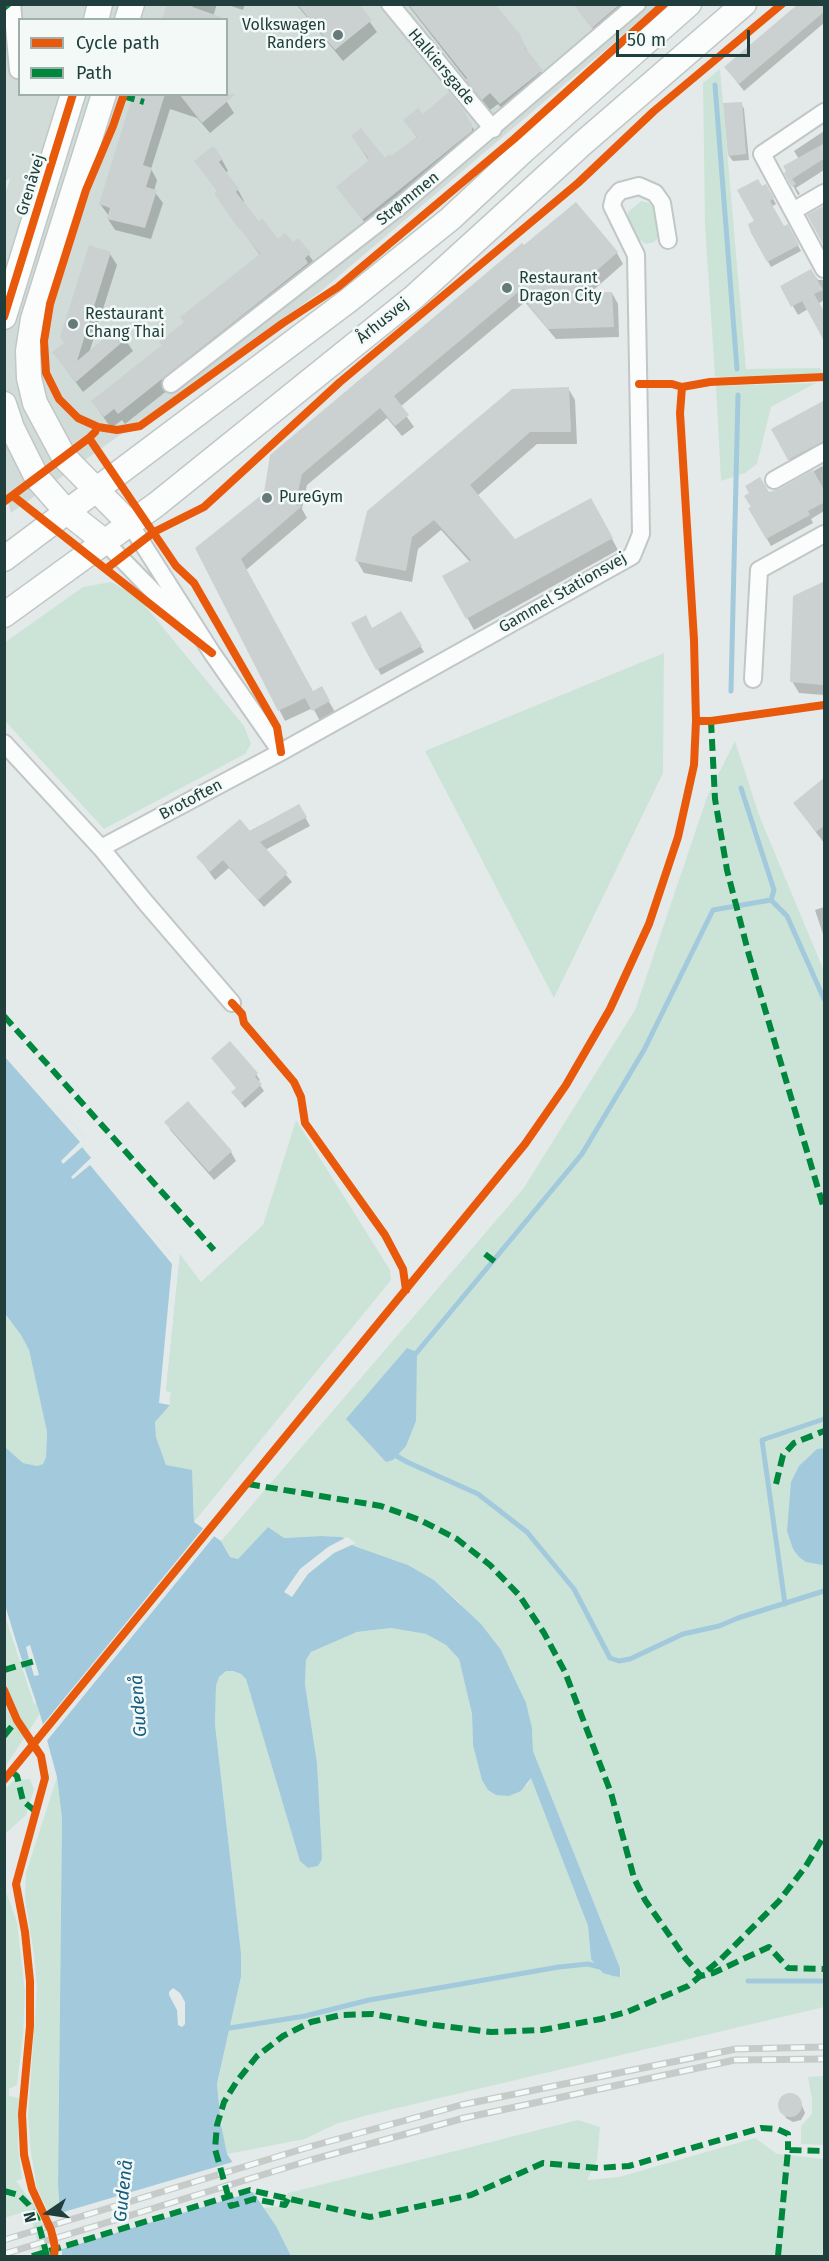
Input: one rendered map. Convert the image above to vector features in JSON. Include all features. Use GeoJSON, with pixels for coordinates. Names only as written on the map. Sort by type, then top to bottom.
{"type":"FeatureCollection","features":[{"type":"Feature","properties":{"kind":"main road"},"geometry":{"type":"LineString","coordinates":[[4,559],[349,300],[450,219],[689,4]]}},
{"type":"Feature","properties":{"kind":"main road","name":"Århusvej"},"geometry":{"type":"LineString","coordinates":[[4,615],[130,524],[414,297],[583,143],[744,4]]}},
{"type":"Feature","properties":{"kind":"main road","name":"Grenåvej"},"geometry":{"type":"LineString","coordinates":[[4,317],[72,96]]}},
{"type":"Feature","properties":{"kind":"main road"},"geometry":{"type":"LineString","coordinates":[[103,96],[33,318],[28,351],[29,378],[35,403],[64,457],[130,524]]}},
{"type":"Feature","properties":{"kind":"main road"},"geometry":{"type":"LineString","coordinates":[[4,404],[12,428],[37,478],[67,512],[105,542]]}},
{"type":"Feature","properties":{"kind":"street"},"geometry":{"type":"LineString","coordinates":[[12,4],[18,70]]}},
{"type":"Feature","properties":{"kind":"street","name":"Halkiersgade"},"geometry":{"type":"LineString","coordinates":[[390,4],[493,129]]}},
{"type":"Feature","properties":{"kind":"street","name":"Strømmen"},"geometry":{"type":"LineString","coordinates":[[171,384],[391,214],[637,4]]}},
{"type":"Feature","properties":{"kind":"street"},"geometry":{"type":"LineString","coordinates":[[825,112],[762,154],[825,269]]}},
{"type":"Feature","properties":{"kind":"street","name":"Gammel Stationsvej"},"geometry":{"type":"LineString","coordinates":[[282,752],[632,556],[641,534],[636,255],[612,206],[614,198],[620,191],[639,186],[655,193],[662,203],[668,240]]}},
{"type":"Feature","properties":{"kind":"street"},"geometry":{"type":"LineString","coordinates":[[793,211],[825,193]]}},
{"type":"Feature","properties":{"kind":"street"},"geometry":{"type":"LineString","coordinates":[[774,480],[825,452]]}},
{"type":"Feature","properties":{"kind":"street"},"geometry":{"type":"LineString","coordinates":[[130,524],[212,652],[282,752]]}},
{"type":"Feature","properties":{"kind":"street"},"geometry":{"type":"LineString","coordinates":[[753,680],[759,570],[825,534]]}},
{"type":"Feature","properties":{"kind":"street"},"geometry":{"type":"LineString","coordinates":[[105,542],[212,652]]}},
{"type":"Feature","properties":{"kind":"street"},"geometry":{"type":"LineString","coordinates":[[4,743],[101,848],[232,1003]]}},
{"type":"Feature","properties":{"kind":"street","name":"Brotoften"},"geometry":{"type":"LineString","coordinates":[[101,848],[282,752]]}},
{"type":"Feature","properties":{"kind":"shaded area"},"geometry":{"type":"Polygon","coordinates":[[[5,5],[658,5],[320,292],[11,513],[4,487],[4,198],[10,178],[5,182],[5,5]]]}},
{"type":"Feature","properties":{"kind":"green space"},"geometry":{"type":"Polygon","coordinates":[[[720,69],[746,369],[820,368],[824,374],[715,376],[705,225],[703,83],[720,69]]]}},
{"type":"Feature","properties":{"kind":"green space"},"geometry":{"type":"Polygon","coordinates":[[[641,201],[649,203],[654,208],[659,227],[659,237],[654,242],[646,244],[631,230],[628,221],[628,212],[641,201]]]}},
{"type":"Feature","properties":{"kind":"green space"},"geometry":{"type":"Polygon","coordinates":[[[816,383],[771,407],[757,464],[745,473],[721,481],[716,386],[816,383]]]}},
{"type":"Feature","properties":{"kind":"green space"},"geometry":{"type":"Polygon","coordinates":[[[111,582],[137,596],[244,726],[251,744],[245,754],[104,829],[5,721],[4,643],[83,587],[111,582]]]}},
{"type":"Feature","properties":{"kind":"green space"},"geometry":{"type":"Polygon","coordinates":[[[664,653],[663,773],[554,998],[425,751],[664,653]]]}},
{"type":"Feature","properties":{"kind":"green space"},"geometry":{"type":"Polygon","coordinates":[[[735,741],[759,815],[824,971],[824,1448],[817,1449],[822,1564],[824,1564],[824,2007],[368,2115],[336,2124],[305,2139],[227,2154],[217,2085],[241,1977],[241,1953],[215,1724],[216,1686],[219,1677],[226,1671],[241,1674],[246,1679],[308,1868],[318,1866],[317,1763],[305,1684],[306,1660],[311,1652],[357,1632],[391,1628],[426,1634],[446,1645],[459,1659],[472,1715],[473,1745],[527,1786],[531,1777],[588,1926],[591,1959],[621,1975],[533,1751],[532,1728],[460,1603],[434,1580],[408,1565],[354,1546],[342,1537],[283,1538],[268,1527],[238,1559],[230,1557],[221,1541],[523,1189],[635,1010],[707,797],[735,741]]]}},
{"type":"Feature","properties":{"kind":"green space"},"geometry":{"type":"Polygon","coordinates":[[[296,1120],[390,1270],[391,1280],[194,1522],[194,1501],[166,1465],[156,1437],[155,1421],[170,1405],[166,1391],[180,1254],[201,1282],[263,1225],[296,1120]]]}},
{"type":"Feature","properties":{"kind":"green space"},"geometry":{"type":"Polygon","coordinates":[[[4,1314],[21,1335],[29,1350],[47,1432],[46,1457],[43,1464],[37,1466],[23,1463],[5,1447],[4,1314]]]}},
{"type":"Feature","properties":{"kind":"green space"},"geometry":{"type":"Polygon","coordinates":[[[4,1607],[40,1714],[5,1767],[4,1767],[4,1607]]]}},
{"type":"Feature","properties":{"kind":"green space"},"geometry":{"type":"Polygon","coordinates":[[[57,1777],[62,1818],[59,2211],[49,2213],[37,2189],[28,2116],[37,1988],[25,1899],[26,1873],[57,1777]]]}},
{"type":"Feature","properties":{"kind":"green space"},"geometry":{"type":"Polygon","coordinates":[[[30,1779],[34,1789],[26,1815],[6,1833],[5,1838],[5,1789],[14,1780],[30,1779]]]}},
{"type":"Feature","properties":{"kind":"green space"},"geometry":{"type":"Polygon","coordinates":[[[5,1889],[17,1922],[25,1992],[17,2085],[9,2089],[9,2096],[19,2098],[18,2147],[22,2179],[16,2181],[36,2207],[47,2238],[49,2256],[41,2256],[31,2217],[26,2211],[5,2218],[5,1889]]]}},
{"type":"Feature","properties":{"kind":"green space"},"geometry":{"type":"Polygon","coordinates":[[[824,2076],[824,2145],[801,2144],[801,2126],[812,2114],[808,2077],[824,2076]]]}},
{"type":"Feature","properties":{"kind":"green space"},"geometry":{"type":"Polygon","coordinates":[[[578,2120],[600,2127],[597,2160],[587,2180],[619,2177],[755,2138],[777,2154],[824,2159],[824,2256],[291,2256],[276,2226],[263,2208],[282,2206],[288,2193],[578,2120]]]}},
{"type":"Feature","properties":{"kind":"water","name":"Gudenå"},"geometry":{"type":"Polygon","coordinates":[[[4,1047],[86,1138],[82,1147],[171,1254],[180,1254],[166,1391],[171,1392],[170,1405],[155,1422],[156,1437],[166,1465],[192,1470],[194,1522],[221,1541],[230,1557],[238,1559],[268,1527],[284,1538],[342,1537],[354,1546],[408,1565],[434,1580],[481,1624],[501,1650],[526,1703],[532,1728],[533,1751],[620,1968],[620,1977],[603,1973],[591,1959],[588,1926],[531,1778],[521,1791],[509,1796],[496,1795],[488,1790],[482,1780],[473,1745],[472,1714],[459,1659],[446,1645],[426,1634],[391,1628],[357,1632],[311,1652],[306,1660],[305,1684],[317,1763],[322,1859],[318,1866],[308,1868],[300,1861],[246,1679],[233,1671],[226,1671],[219,1677],[216,1686],[215,1724],[241,1953],[241,1977],[217,2084],[221,2124],[227,2154],[276,2226],[291,2256],[62,2256],[58,2184],[62,1818],[57,1777],[40,1714],[4,1607],[5,1447],[23,1463],[37,1466],[43,1464],[46,1457],[47,1432],[29,1350],[5,1314],[4,1047]],[[173,1988],[169,1995],[177,2010],[178,2025],[182,2027],[185,2024],[185,2002],[180,1993],[173,1988]]]}},
{"type":"Feature","properties":{"kind":"water"},"geometry":{"type":"Polygon","coordinates":[[[407,1348],[417,1352],[416,1421],[406,1446],[393,1460],[386,1462],[346,1419],[407,1348]]]}},
{"type":"Feature","properties":{"kind":"water"},"geometry":{"type":"Polygon","coordinates":[[[824,1448],[824,1564],[822,1565],[806,1562],[799,1557],[793,1549],[787,1531],[791,1482],[799,1466],[817,1449],[824,1448]]]}},
{"type":"Feature","properties":{"kind":"pier"},"geometry":{"type":"Polygon","coordinates":[[[5,1047],[86,1138],[89,1137],[88,1142],[63,1164],[61,1161],[80,1142],[5,1057],[5,1047]]]}},
{"type":"Feature","properties":{"kind":"pier"},"geometry":{"type":"Polygon","coordinates":[[[94,1155],[96,1157],[94,1160],[171,1254],[180,1254],[166,1391],[171,1392],[170,1405],[159,1403],[172,1264],[90,1165],[73,1179],[71,1177],[94,1155]]]}},
{"type":"Feature","properties":{"kind":"pier"},"geometry":{"type":"Polygon","coordinates":[[[205,1526],[216,1534],[45,1743],[40,1728],[205,1526]]]}},
{"type":"Feature","properties":{"kind":"pier"},"geometry":{"type":"Polygon","coordinates":[[[347,1537],[356,1543],[334,1553],[308,1574],[292,1597],[284,1592],[300,1569],[328,1547],[347,1537]]]}},
{"type":"Feature","properties":{"kind":"pier"},"geometry":{"type":"Polygon","coordinates":[[[5,1605],[22,1661],[29,1659],[26,1647],[30,1645],[35,1661],[39,1675],[34,1676],[31,1665],[24,1667],[36,1703],[34,1704],[5,1616],[5,1605]]]}},
{"type":"Feature","properties":{"kind":"pier"},"geometry":{"type":"Polygon","coordinates":[[[236,2161],[256,2191],[59,2250],[57,2214],[236,2161]]]}},
{"type":"Feature","properties":{"kind":"building","name":"Volkswagen Randers"},"geometry":{"type":"Polygon","coordinates":[[[167,4],[184,4],[221,17],[221,18],[163,18],[167,4]]]}},
{"type":"Feature","properties":{"kind":"building","name":"Volkswagen Randers"},"geometry":{"type":"Polygon","coordinates":[[[297,4],[359,4],[372,20],[335,50],[297,4]]]}},
{"type":"Feature","properties":{"kind":"building"},"geometry":{"type":"Polygon","coordinates":[[[408,4],[495,4],[520,34],[526,49],[543,70],[500,104],[490,93],[482,100],[408,4]]]}},
{"type":"Feature","properties":{"kind":"building"},"geometry":{"type":"Polygon","coordinates":[[[573,4],[620,4],[592,28],[573,4]]]}},
{"type":"Feature","properties":{"kind":"building"},"geometry":{"type":"Polygon","coordinates":[[[798,4],[825,4],[825,11],[739,84],[724,67],[798,4]]]}},
{"type":"Feature","properties":{"kind":"building"},"geometry":{"type":"Polygon","coordinates":[[[449,92],[466,113],[472,124],[472,131],[362,220],[336,187],[368,161],[351,136],[361,128],[385,158],[390,154],[391,156],[417,137],[403,120],[418,108],[423,114],[449,92]]]}},
{"type":"Feature","properties":{"kind":"building","name":"Volkswagen Randers"},"geometry":{"type":"Polygon","coordinates":[[[236,94],[202,123],[181,96],[236,94]]]}},
{"type":"Feature","properties":{"kind":"building"},"geometry":{"type":"Polygon","coordinates":[[[132,96],[164,96],[143,165],[152,168],[146,187],[157,190],[145,228],[107,219],[110,208],[99,204],[132,96]]]}},
{"type":"Feature","properties":{"kind":"building"},"geometry":{"type":"Polygon","coordinates":[[[742,102],[746,154],[728,156],[723,103],[742,102]]]}},
{"type":"Feature","properties":{"kind":"building"},"geometry":{"type":"Polygon","coordinates":[[[825,143],[825,158],[792,179],[796,184],[792,187],[784,173],[786,171],[783,166],[825,143]]]}},
{"type":"Feature","properties":{"kind":"building"},"geometry":{"type":"Polygon","coordinates":[[[213,146],[223,159],[219,162],[239,189],[236,192],[259,221],[262,218],[278,239],[285,233],[293,242],[298,238],[311,253],[305,258],[308,263],[118,414],[114,409],[104,417],[91,401],[162,345],[159,342],[184,322],[180,317],[260,254],[233,221],[214,193],[217,191],[194,161],[213,146]]]}},
{"type":"Feature","properties":{"kind":"building"},"geometry":{"type":"Polygon","coordinates":[[[758,179],[762,186],[766,184],[774,198],[770,201],[784,226],[788,224],[799,245],[767,262],[748,224],[754,221],[737,190],[758,179]]]}},
{"type":"Feature","properties":{"kind":"building"},"geometry":{"type":"Polygon","coordinates":[[[576,202],[618,252],[571,293],[612,292],[614,327],[548,329],[518,292],[394,396],[409,415],[395,426],[380,408],[302,474],[295,505],[302,506],[241,559],[313,691],[322,686],[330,701],[312,711],[305,698],[278,711],[195,548],[264,493],[270,455],[522,243],[524,245],[576,202]]]}},
{"type":"Feature","properties":{"kind":"building"},"geometry":{"type":"Polygon","coordinates":[[[825,205],[825,248],[807,215],[825,205]]]}},
{"type":"Feature","properties":{"kind":"building"},"geometry":{"type":"Polygon","coordinates":[[[89,245],[111,252],[77,361],[118,327],[127,338],[76,382],[52,352],[64,343],[60,337],[89,245]]]}},
{"type":"Feature","properties":{"kind":"building"},"geometry":{"type":"Polygon","coordinates":[[[811,269],[823,290],[814,294],[825,313],[825,342],[802,301],[791,307],[780,286],[811,269]]]}},
{"type":"Feature","properties":{"kind":"building"},"geometry":{"type":"Polygon","coordinates":[[[569,387],[571,432],[530,432],[470,485],[515,539],[591,498],[613,538],[466,619],[442,576],[471,560],[434,520],[412,537],[406,571],[355,561],[367,511],[512,389],[569,387]]]}},
{"type":"Feature","properties":{"kind":"building"},"geometry":{"type":"Polygon","coordinates":[[[825,400],[825,440],[788,460],[771,429],[825,400]]]}},
{"type":"Feature","properties":{"kind":"building"},"geometry":{"type":"Polygon","coordinates":[[[813,470],[825,492],[825,502],[808,511],[810,515],[766,539],[748,508],[751,507],[744,496],[749,493],[745,486],[760,477],[769,492],[813,470]]]}},
{"type":"Feature","properties":{"kind":"building"},"geometry":{"type":"Polygon","coordinates":[[[825,581],[824,685],[790,682],[793,596],[825,581]]]}},
{"type":"Feature","properties":{"kind":"building"},"geometry":{"type":"Polygon","coordinates":[[[401,611],[422,646],[376,670],[351,623],[366,615],[372,628],[401,611]]]}},
{"type":"Feature","properties":{"kind":"building"},"geometry":{"type":"Polygon","coordinates":[[[825,777],[825,825],[816,832],[793,803],[825,777]]]}},
{"type":"Feature","properties":{"kind":"building"},"geometry":{"type":"Polygon","coordinates":[[[299,804],[307,817],[260,842],[288,873],[258,900],[223,860],[210,872],[196,857],[240,819],[250,831],[299,804]]]}},
{"type":"Feature","properties":{"kind":"building"},"geometry":{"type":"Polygon","coordinates":[[[230,1041],[258,1073],[255,1077],[262,1084],[241,1103],[231,1092],[236,1088],[211,1058],[230,1041]]]}},
{"type":"Feature","properties":{"kind":"building"},"geometry":{"type":"Polygon","coordinates":[[[188,1101],[232,1151],[209,1172],[164,1122],[188,1101]]]}},
{"type":"Feature","properties":{"kind":"building"},"geometry":{"type":"Polygon","coordinates":[[[790,2093],[798,2097],[802,2105],[798,2113],[790,2117],[782,2113],[778,2105],[782,2097],[790,2093]]]}},
{"type":"Feature","properties":{"kind":"waterway"},"geometry":{"type":"LineString","coordinates":[[715,85],[737,369]]}},
{"type":"Feature","properties":{"kind":"waterway"},"geometry":{"type":"LineString","coordinates":[[731,691],[738,395]]}},
{"type":"Feature","properties":{"kind":"waterway"},"geometry":{"type":"LineString","coordinates":[[741,788],[774,890],[771,900]]}},
{"type":"Feature","properties":{"kind":"waterway"},"geometry":{"type":"LineString","coordinates":[[413,1357],[582,1154],[644,1050],[713,910],[771,900],[787,916],[824,999]]}},
{"type":"Feature","properties":{"kind":"waterway"},"geometry":{"type":"LineString","coordinates":[[785,1604],[762,1440],[824,1419]]}},
{"type":"Feature","properties":{"kind":"waterway"},"geometry":{"type":"LineString","coordinates":[[393,1454],[478,1494],[527,1532],[574,1589],[610,1658],[619,1661],[630,1659],[683,1634],[719,1626],[824,1591]]}},
{"type":"Feature","properties":{"kind":"waterway"},"geometry":{"type":"LineString","coordinates":[[225,2024],[230,2028],[305,2016],[369,2000],[559,1967],[588,1964],[604,1968]]}},
{"type":"Feature","properties":{"kind":"waterway"},"geometry":{"type":"LineString","coordinates":[[748,1981],[824,1981]]}},
{"type":"Feature","properties":{"kind":"railway"},"geometry":{"type":"LineString","coordinates":[[4,2240],[309,2147],[461,2105],[736,2049],[824,2047]]}},
{"type":"Feature","properties":{"kind":"railway"},"geometry":{"type":"LineString","coordinates":[[4,2254],[311,2160],[464,2118],[735,2060],[824,2059]]}},
{"type":"Feature","properties":{"kind":"marked path"},"geometry":{"type":"LineString","coordinates":[[4,8],[9,4]]}},
{"type":"Feature","properties":{"kind":"marked path"},"geometry":{"type":"LineString","coordinates":[[123,96],[144,102]]}},
{"type":"Feature","properties":{"kind":"marked path"},"geometry":{"type":"LineString","coordinates":[[711,721],[715,799],[727,870],[749,955],[824,1209]]}},
{"type":"Feature","properties":{"kind":"marked path"},"geometry":{"type":"LineString","coordinates":[[4,1016],[214,1250]]}},
{"type":"Feature","properties":{"kind":"marked path"},"geometry":{"type":"LineString","coordinates":[[485,1254],[499,1265]]}},
{"type":"Feature","properties":{"kind":"marked path"},"geometry":{"type":"LineString","coordinates":[[776,1484],[783,1455],[794,1443],[824,1431]]}},
{"type":"Feature","properties":{"kind":"marked path"},"geometry":{"type":"LineString","coordinates":[[248,1484],[381,1506],[420,1520],[457,1539],[490,1565],[519,1595],[544,1633],[565,1672],[611,1793],[634,1878],[645,1900],[686,1959],[701,1976],[713,1973],[769,1947],[788,1968],[824,1969]]}},
{"type":"Feature","properties":{"kind":"marked path"},"geometry":{"type":"LineString","coordinates":[[4,1670],[35,1661]]}},
{"type":"Feature","properties":{"kind":"marked path"},"geometry":{"type":"LineString","coordinates":[[4,1736],[17,1720]]}},
{"type":"Feature","properties":{"kind":"marked path"},"geometry":{"type":"LineString","coordinates":[[12,1772],[17,1776],[23,1801],[35,1811]]}},
{"type":"Feature","properties":{"kind":"marked path"},"geometry":{"type":"LineString","coordinates":[[288,2199],[285,2205],[254,2199],[231,2206],[215,2149],[217,2125],[224,2102],[257,2056],[283,2036],[311,2022],[341,2015],[373,2014],[491,2032],[542,2030],[627,2012],[688,1986],[720,1960],[779,1901],[806,1866],[824,1836]]}},
{"type":"Feature","properties":{"kind":"marked path"},"geometry":{"type":"LineString","coordinates":[[32,2256],[250,2190],[370,2217],[471,2195],[543,2163],[598,2168],[629,2166],[761,2128],[777,2129],[788,2134],[788,2150]]}},
{"type":"Feature","properties":{"kind":"marked path"},"geometry":{"type":"LineString","coordinates":[[778,2256],[788,2150],[824,2151]]}},
{"type":"Feature","properties":{"kind":"marked path"},"geometry":{"type":"LineString","coordinates":[[4,2191],[19,2195],[29,2205],[37,2218],[47,2256]]}},
{"type":"Feature","properties":{"kind":"cycle path"},"geometry":{"type":"LineString","coordinates":[[123,96],[86,190],[50,304],[44,341],[46,373],[59,399],[78,418],[98,427],[117,430],[140,426],[283,323],[338,287],[514,139],[664,4]]}},
{"type":"Feature","properties":{"kind":"cycle path"},"geometry":{"type":"LineString","coordinates":[[106,569],[154,532],[204,507],[340,382],[578,183],[654,111],[782,4]]}},
{"type":"Feature","properties":{"kind":"cycle path"},"geometry":{"type":"LineString","coordinates":[[4,317],[72,96]]}},
{"type":"Feature","properties":{"kind":"cycle path"},"geometry":{"type":"LineString","coordinates":[[639,384],[672,384],[682,387],[710,382],[824,377]]}},
{"type":"Feature","properties":{"kind":"cycle path"},"geometry":{"type":"LineString","coordinates":[[682,387],[680,413],[694,640],[696,721]]}},
{"type":"Feature","properties":{"kind":"cycle path"},"geometry":{"type":"LineString","coordinates":[[5,501],[95,432]]}},
{"type":"Feature","properties":{"kind":"cycle path"},"geometry":{"type":"LineString","coordinates":[[89,438],[176,566],[194,583],[277,727],[281,752]]}},
{"type":"Feature","properties":{"kind":"cycle path"},"geometry":{"type":"LineString","coordinates":[[13,496],[212,653]]}},
{"type":"Feature","properties":{"kind":"cycle path"},"geometry":{"type":"LineString","coordinates":[[4,1780],[525,1144],[566,1085],[610,1009],[649,924],[678,837],[694,765],[696,721],[711,721],[824,705]]}},
{"type":"Feature","properties":{"kind":"cycle path"},"geometry":{"type":"LineString","coordinates":[[232,1003],[242,1014],[244,1023],[294,1082],[301,1097],[305,1123],[385,1235],[403,1269],[406,1290]]}},
{"type":"Feature","properties":{"kind":"cycle path"},"geometry":{"type":"LineString","coordinates":[[4,1690],[17,1720],[41,1756],[45,1778],[16,1884],[25,1932],[30,1981],[30,2026],[22,2114],[24,2155],[32,2189],[51,2230],[55,2247],[54,2256]]}},
{"type":"Feature","properties":{"kind":"place","name":"Volkswagen Randers"},"geometry":{"type":"Point","coordinates":[338,35]}},
{"type":"Feature","properties":{"kind":"place","name":"Restaurant Dragon City"},"geometry":{"type":"Point","coordinates":[507,288]}},
{"type":"Feature","properties":{"kind":"place","name":"Restaurant Chang Thai"},"geometry":{"type":"Point","coordinates":[73,324]}},
{"type":"Feature","properties":{"kind":"place","name":"PureGym"},"geometry":{"type":"Point","coordinates":[267,498]}}]}
